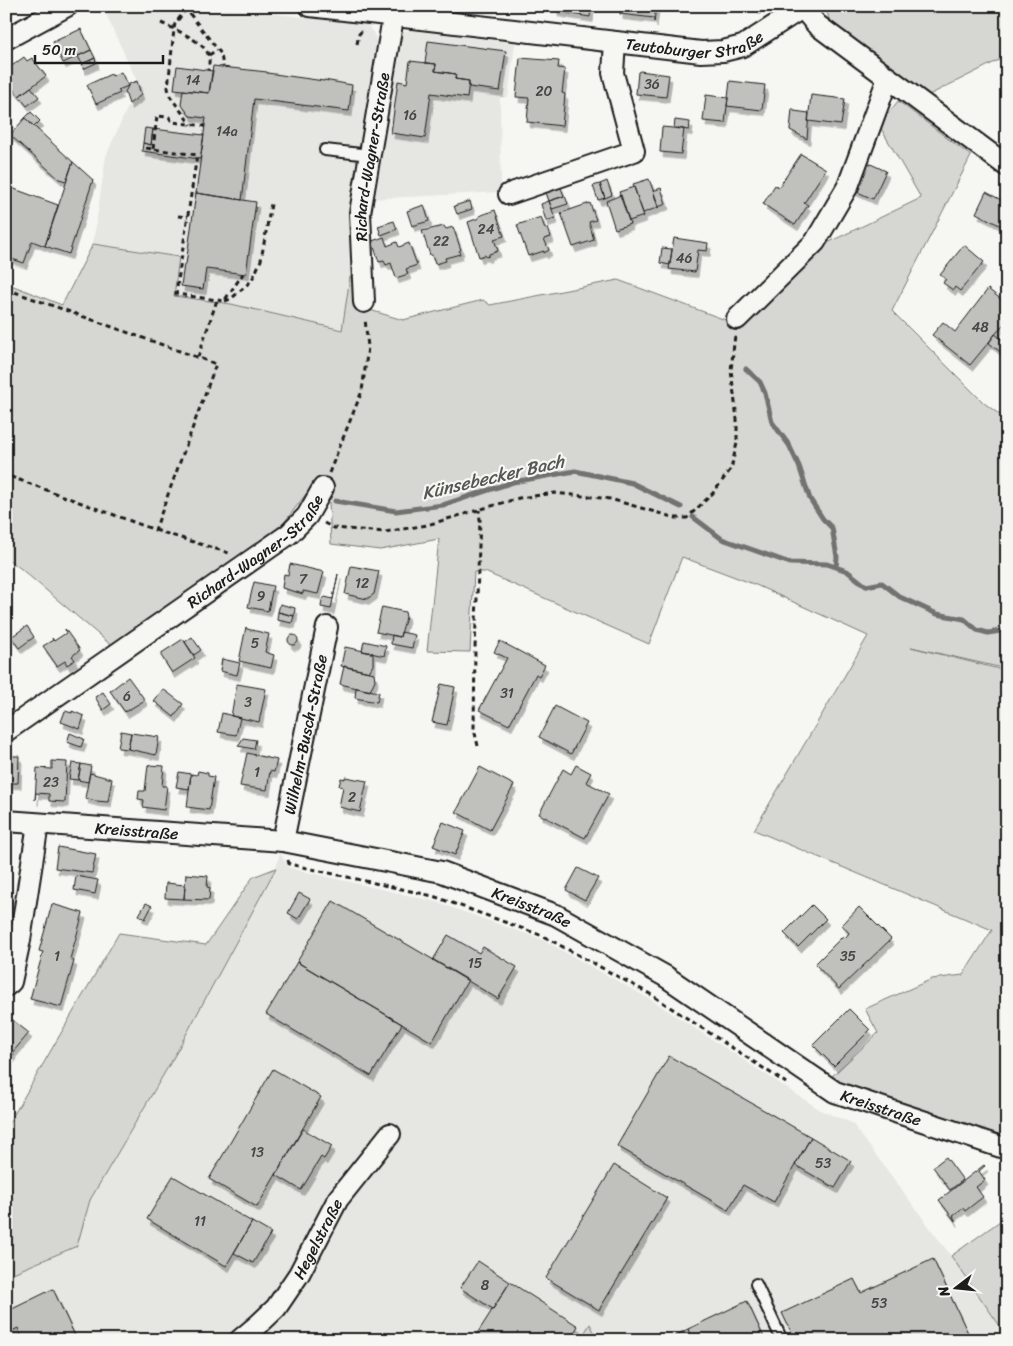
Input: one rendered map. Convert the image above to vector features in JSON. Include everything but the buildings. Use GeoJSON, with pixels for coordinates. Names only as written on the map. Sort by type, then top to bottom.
{"type":"FeatureCollection","features":[{"type":"Feature","properties":{"kind":"street"},"geometry":{"type":"LineString","coordinates":[[6,39],[67,6]]}},
{"type":"Feature","properties":{"kind":"street","name":"Teutoburger Straße"},"geometry":{"type":"LineString","coordinates":[[310,6],[394,11],[701,52],[723,51],[743,46],[803,7],[817,25],[1007,166]]}},
{"type":"Feature","properties":{"kind":"street","name":"Richard-Wagner-Straße"},"geometry":{"type":"LineString","coordinates":[[364,302],[360,213],[394,11]]}},
{"type":"Feature","properties":{"kind":"street","name":"Teutoburger Straße"},"geometry":{"type":"LineString","coordinates":[[509,194],[634,151],[613,73],[615,42]]}},
{"type":"Feature","properties":{"kind":"street"},"geometry":{"type":"LineString","coordinates":[[737,319],[815,242],[848,186],[888,78]]}},
{"type":"Feature","properties":{"kind":"street","name":"Richard-Wagner-Straße"},"geometry":{"type":"LineString","coordinates":[[6,731],[289,534],[307,516],[323,488]]}},
{"type":"Feature","properties":{"kind":"street","name":"Wilhelm-Busch-Straße"},"geometry":{"type":"LineString","coordinates":[[283,841],[327,627]]}},
{"type":"Feature","properties":{"kind":"street","name":"Kreisstraße"},"geometry":{"type":"LineString","coordinates":[[6,821],[283,841],[442,872],[556,915],[665,976],[835,1092],[1007,1149]]}},
{"type":"Feature","properties":{"kind":"street"},"geometry":{"type":"LineString","coordinates":[[6,986],[11,982],[20,940],[38,824]]}},
{"type":"Feature","properties":{"kind":"street","name":"Hegelstraße"},"geometry":{"type":"LineString","coordinates":[[240,1340],[276,1308],[299,1274],[338,1199],[390,1134]]}},
{"type":"Feature","properties":{"kind":"lane"},"geometry":{"type":"LineString","coordinates":[[325,150],[370,155]]}},
{"type":"Feature","properties":{"kind":"lane"},"geometry":{"type":"LineString","coordinates":[[756,1284],[782,1340]]}},
{"type":"Feature","properties":{"kind":"path"},"geometry":{"type":"LineString","coordinates":[[191,125],[169,92],[174,28],[186,8],[218,50],[223,59],[223,68]]}},
{"type":"Feature","properties":{"kind":"path"},"geometry":{"type":"LineString","coordinates":[[161,23],[174,28],[203,46],[209,55],[208,70]]}},
{"type":"Feature","properties":{"kind":"path"},"geometry":{"type":"LineString","coordinates":[[209,55],[218,50]]}},
{"type":"Feature","properties":{"kind":"path"},"geometry":{"type":"LineString","coordinates":[[153,149],[158,116],[169,117],[172,122],[205,126]]}},
{"type":"Feature","properties":{"kind":"path"},"geometry":{"type":"LineString","coordinates":[[146,148],[197,155],[176,294],[224,301],[231,299],[250,282],[261,260],[271,204]]}},
{"type":"Feature","properties":{"kind":"path"},"geometry":{"type":"LineString","coordinates":[[178,216],[188,217]]}},
{"type":"Feature","properties":{"kind":"path"},"geometry":{"type":"LineString","coordinates":[[224,301],[243,274]]}},
{"type":"Feature","properties":{"kind":"path"},"geometry":{"type":"LineString","coordinates":[[6,289],[216,364],[155,530]]}},
{"type":"Feature","properties":{"kind":"path"},"geometry":{"type":"LineString","coordinates":[[198,357],[218,300]]}},
{"type":"Feature","properties":{"kind":"path","name":"Richard-Wagner-Straße"},"geometry":{"type":"LineString","coordinates":[[323,488],[362,391],[368,347],[364,302]]}},
{"type":"Feature","properties":{"kind":"path"},"geometry":{"type":"LineString","coordinates":[[307,516],[334,528],[384,532],[426,525],[519,498],[554,493],[610,499],[676,518],[687,518],[713,493],[731,469],[737,443],[737,419],[731,370],[737,319]]}},
{"type":"Feature","properties":{"kind":"path"},"geometry":{"type":"LineString","coordinates":[[6,475],[155,530],[229,554],[236,558],[243,566]]}},
{"type":"Feature","properties":{"kind":"path"},"geometry":{"type":"LineString","coordinates":[[478,746],[474,729],[479,510]]}},
{"type":"Feature","properties":{"kind":"path"},"geometry":{"type":"LineString","coordinates":[[283,841],[289,864],[433,896],[543,936],[650,994],[791,1086]]}},
{"type":"Feature","properties":{"kind":"shaded area"},"geometry":{"type":"Polygon","coordinates":[[[102,6],[207,6],[365,24],[372,30],[379,49],[349,217],[354,277],[350,278],[343,330],[231,304],[174,296],[179,257],[93,244],[106,156],[129,104],[141,95],[137,81],[102,6]]]}},
{"type":"Feature","properties":{"kind":"shaded area"},"geometry":{"type":"Polygon","coordinates":[[[826,6],[1007,6],[1007,56],[927,96],[829,20],[826,6]]]}},
{"type":"Feature","properties":{"kind":"shaded area"},"geometry":{"type":"Polygon","coordinates":[[[410,30],[515,43],[508,97],[500,97],[501,192],[368,199],[398,37],[401,33],[410,30]]]}},
{"type":"Feature","properties":{"kind":"shaded area"},"geometry":{"type":"Polygon","coordinates":[[[898,101],[971,156],[892,311],[984,403],[1007,420],[1007,669],[911,647],[1007,671],[1007,1138],[847,1088],[830,1078],[878,1033],[865,1009],[932,979],[963,975],[992,930],[754,830],[868,636],[756,585],[682,557],[649,644],[485,572],[474,572],[470,652],[427,651],[439,539],[380,550],[331,544],[329,502],[306,494],[283,524],[112,646],[6,558],[6,283],[62,305],[93,244],[179,257],[174,296],[231,304],[342,330],[350,277],[354,277],[358,309],[373,311],[403,320],[483,300],[490,305],[618,280],[739,325],[821,246],[921,198],[879,125],[898,101]]]}},
{"type":"Feature","properties":{"kind":"shaded area"},"geometry":{"type":"Polygon","coordinates":[[[280,853],[289,868],[433,901],[541,939],[650,999],[822,1111],[852,1123],[951,1256],[1007,1335],[1007,1340],[598,1340],[590,1325],[580,1340],[6,1340],[6,1276],[77,1246],[90,1200],[175,1055],[276,868],[280,853]]]}},
{"type":"Feature","properties":{"kind":"shaded area"},"geometry":{"type":"Polygon","coordinates":[[[276,868],[175,1055],[90,1200],[77,1246],[6,1276],[6,1128],[119,933],[206,945],[253,877],[276,868]]]}},
{"type":"Feature","properties":{"kind":"shaded area"},"geometry":{"type":"Polygon","coordinates":[[[1007,1216],[1007,1336],[951,1256],[1007,1216]]]}},
{"type":"Feature","properties":{"kind":"shaded area"},"geometry":{"type":"Polygon","coordinates":[[[590,1324],[598,1340],[580,1340],[590,1324]]]}},
{"type":"Feature","properties":{"kind":"waterway"},"geometry":{"type":"LineString","coordinates":[[746,369],[760,382],[765,393],[772,422],[789,445],[799,466],[810,499],[823,519],[832,528],[837,557],[836,567]]}},
{"type":"Feature","properties":{"kind":"waterway","name":"Künsebecker Bach"},"geometry":{"type":"LineString","coordinates":[[335,501],[396,511],[443,505],[513,482],[575,471],[632,483],[681,507]]}},
{"type":"Feature","properties":{"kind":"waterway","name":"Künsebecker Bach"},"geometry":{"type":"LineString","coordinates":[[693,517],[722,539],[790,563],[827,564],[847,571],[866,586],[882,583],[900,597],[937,614],[964,619],[977,630],[988,633],[1007,630]]}}]}
